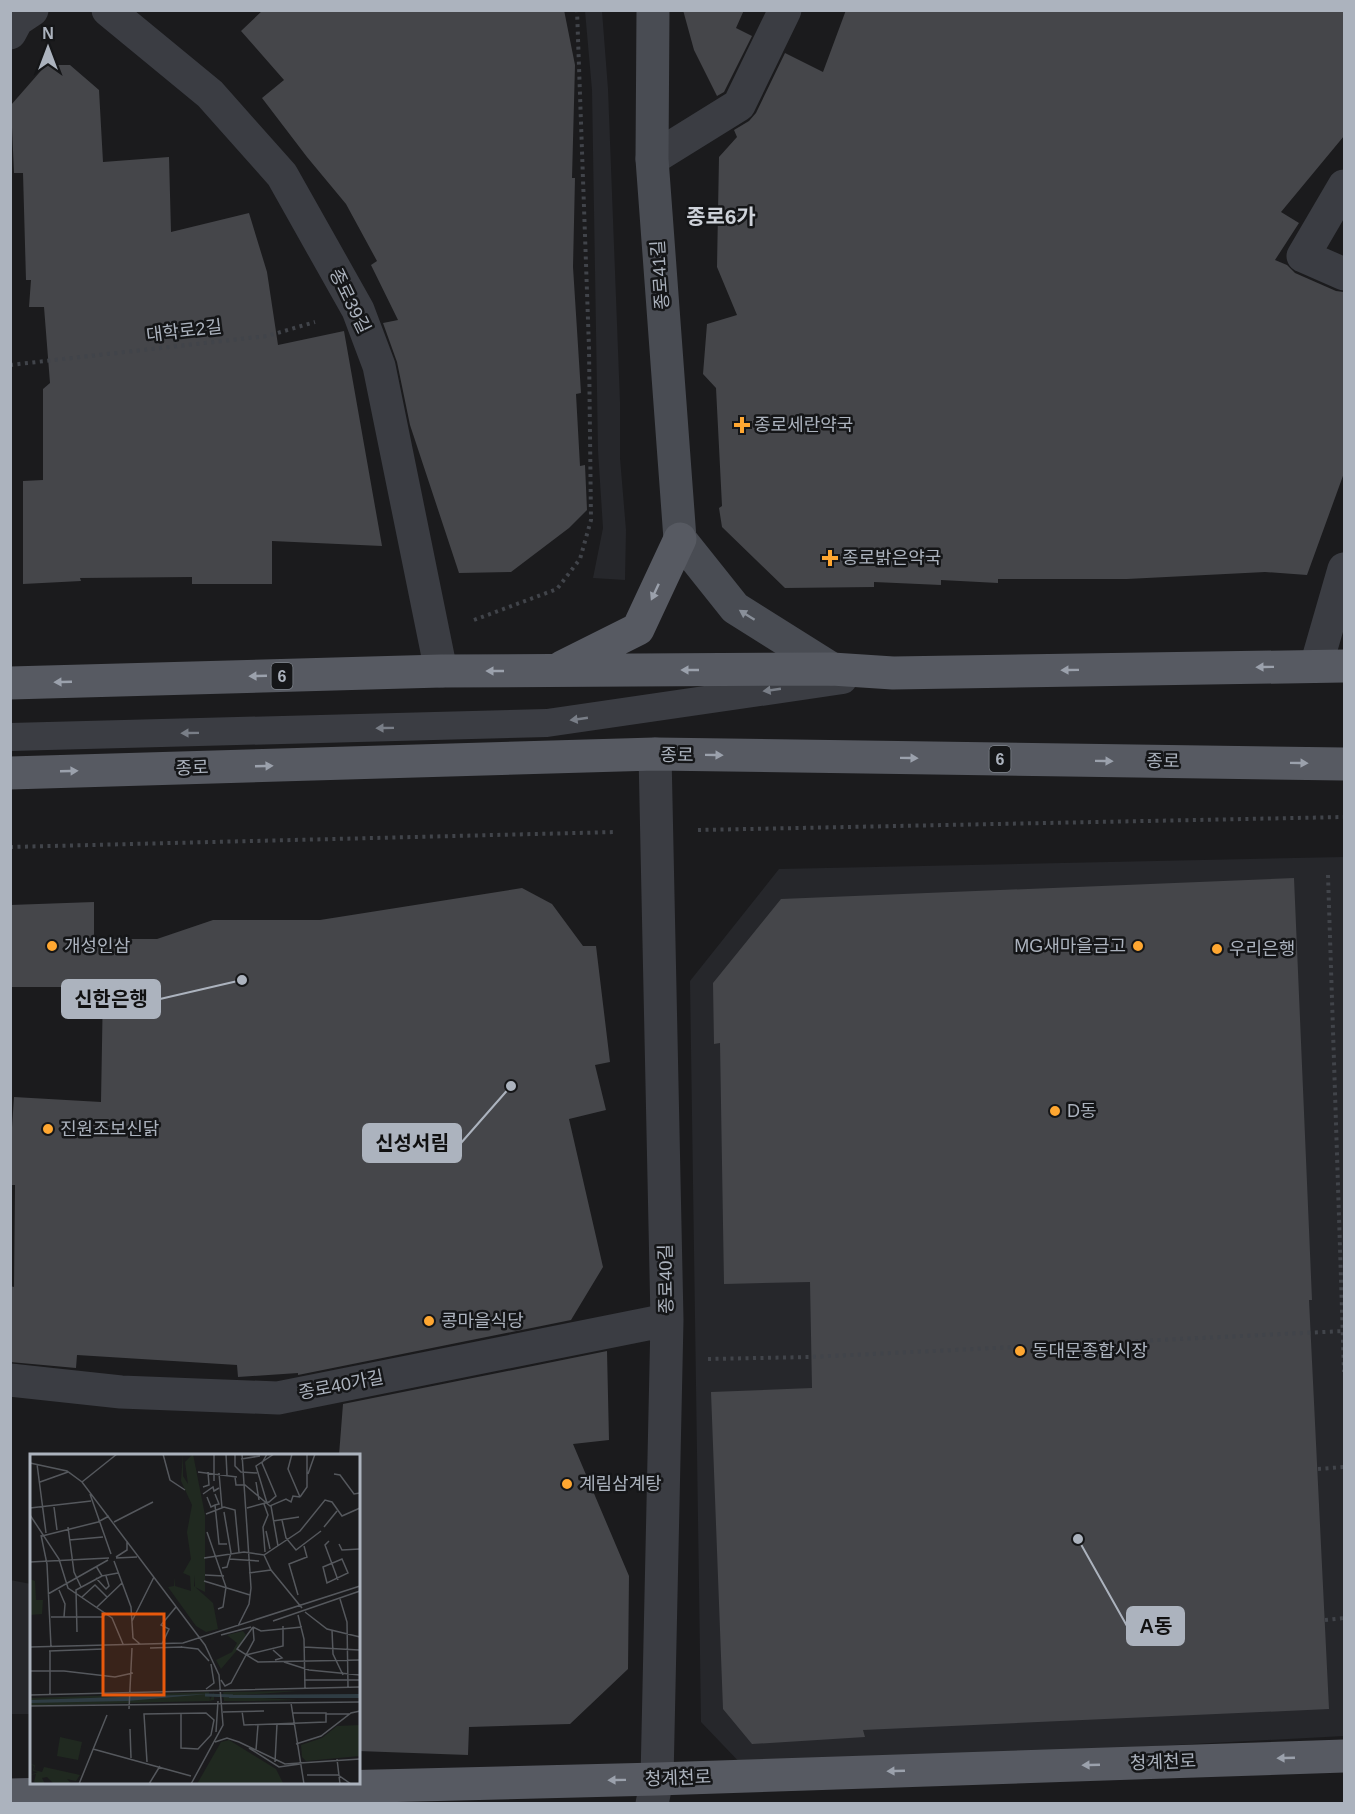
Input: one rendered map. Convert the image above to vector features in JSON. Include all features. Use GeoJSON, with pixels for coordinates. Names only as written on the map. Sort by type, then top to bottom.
{"type":"FeatureCollection","features":[{"type":"Feature","properties":{"kind":"main road"},"geometry":{"type":"LineString","coordinates":[[553,670],[638,629],[680,539]]}},
{"type":"Feature","properties":{"kind":"main road","name":"6"},"geometry":{"type":"LineString","coordinates":[[10,683],[441,671],[832,669],[892,673],[1330,666]]}},
{"type":"Feature","properties":{"kind":"main road","name":"종로"},"geometry":{"type":"LineString","coordinates":[[11,773],[655,754],[1344,764]]}},
{"type":"Feature","properties":{"kind":"main road","name":"청계천로"},"geometry":{"type":"LineString","coordinates":[[10,1795],[654,1791],[1344,1756]]}},
{"type":"Feature","properties":{"kind":"street"},"geometry":{"type":"LineString","coordinates":[[10,33],[17,20],[32,10]]}},
{"type":"Feature","properties":{"kind":"street","name":"종로39길"},"geometry":{"type":"LineString","coordinates":[[108,10],[210,94],[282,175],[358,310],[379,366],[441,671]]}},
{"type":"Feature","properties":{"kind":"street","name":"종로41길"},"geometry":{"type":"LineString","coordinates":[[652,10],[652,159],[680,539]]}},
{"type":"Feature","properties":{"kind":"street"},"geometry":{"type":"LineString","coordinates":[[652,159],[739,105],[785,10]]}},
{"type":"Feature","properties":{"kind":"street"},"geometry":{"type":"LineString","coordinates":[[1344,186],[1303,256],[1344,274]]}},
{"type":"Feature","properties":{"kind":"street"},"geometry":{"type":"LineString","coordinates":[[680,539],[735,608],[832,669]]}},
{"type":"Feature","properties":{"kind":"street"},"geometry":{"type":"LineString","coordinates":[[1330,666],[1344,568]]}},
{"type":"Feature","properties":{"kind":"street","name":"종로40길"},"geometry":{"type":"LineString","coordinates":[[654,1791],[667,1320],[655,754]]}},
{"type":"Feature","properties":{"kind":"street","name":"종로40가길"},"geometry":{"type":"LineString","coordinates":[[10,1380],[122,1392],[278,1398],[667,1320]]}},
{"type":"Feature","properties":{"kind":"lane"},"geometry":{"type":"LineString","coordinates":[[10,737],[547,723],[892,673]]}},
{"type":"Feature","properties":{"kind":"path"},"geometry":{"type":"LineString","coordinates":[[433,635],[557,589],[580,559],[591,520],[589,348],[577,10]]}},
{"type":"Feature","properties":{"kind":"path","name":"대학로2길"},"geometry":{"type":"LineString","coordinates":[[10,365],[267,336],[358,310]]}},
{"type":"Feature","properties":{"kind":"path"},"geometry":{"type":"LineString","coordinates":[[1328,875],[1344,1372]]}},
{"type":"Feature","properties":{"kind":"path"},"geometry":{"type":"LineString","coordinates":[[666,1360],[810,1357],[1344,1331]]}},
{"type":"Feature","properties":{"kind":"path"},"geometry":{"type":"LineString","coordinates":[[1318,1469],[1344,1467]]}},
{"type":"Feature","properties":{"kind":"path"},"geometry":{"type":"LineString","coordinates":[[1325,1620],[1344,1618]]}},
{"type":"Feature","properties":{"kind":"shaded area"},"geometry":{"type":"Polygon","coordinates":[[[585,11],[602,11],[608,89],[620,402],[620,458],[626,530],[625,580],[593,578],[603,528],[598,451],[592,90],[585,11]]]}},
{"type":"Feature","properties":{"kind":"shaded area","name":"동대문종합시장"},"geometry":{"type":"Polygon","coordinates":[[[1344,857],[1344,1736],[745,1768],[701,1722],[690,981],[779,869],[1344,857]]]}},
{"type":"Feature","properties":{"kind":"shaded area"},"geometry":{"type":"Polygon","coordinates":[[[10,1580],[30,1584],[30,1714],[11,1714],[10,1580]]]}},
{"type":"Feature","properties":{"kind":"building"},"geometry":{"type":"Polygon","coordinates":[[[263,10],[564,10],[575,65],[572,178],[575,178],[573,267],[581,393],[576,394],[580,466],[585,465],[587,510],[569,528],[511,572],[459,573],[410,425],[397,362],[383,323],[398,320],[371,265],[377,261],[346,204],[262,98],[284,80],[241,31],[263,10]]]}},
{"type":"Feature","properties":{"kind":"building"},"geometry":{"type":"Polygon","coordinates":[[[683,10],[744,10],[736,28],[752,36],[724,92],[717,96],[694,50],[683,10]]]}},
{"type":"Feature","properties":{"kind":"building"},"geometry":{"type":"Polygon","coordinates":[[[846,10],[1344,10],[1344,136],[1281,212],[1299,223],[1275,260],[1287,265],[1295,273],[1336,291],[1344,292],[1344,473],[1307,575],[1265,572],[1127,579],[998,579],[998,583],[941,580],[941,585],[874,582],[874,587],[785,588],[722,527],[719,508],[722,506],[716,388],[703,374],[707,324],[737,315],[717,267],[719,157],[737,137],[734,130],[749,121],[756,113],[785,53],[823,72],[846,10]]]}},
{"type":"Feature","properties":{"kind":"building"},"geometry":{"type":"Polygon","coordinates":[[[46,65],[70,65],[99,90],[103,162],[169,157],[171,232],[249,213],[267,272],[278,345],[344,331],[382,546],[272,541],[272,584],[192,584],[192,577],[80,578],[81,581],[23,584],[23,481],[43,480],[43,389],[50,383],[44,307],[29,307],[31,280],[26,280],[23,173],[14,173],[11,105],[46,65]]]}},
{"type":"Feature","properties":{"kind":"building","name":"동대문종합시장"},"geometry":{"type":"Polygon","coordinates":[[[1294,878],[1312,1300],[1309,1300],[1329,1709],[863,1730],[865,1737],[752,1744],[723,1709],[711,1392],[812,1388],[810,1282],[724,1284],[720,1043],[714,1044],[713,983],[781,899],[1294,878]]]}},
{"type":"Feature","properties":{"kind":"building"},"geometry":{"type":"Polygon","coordinates":[[[522,888],[552,904],[583,946],[596,946],[610,1062],[595,1065],[606,1110],[569,1119],[603,1267],[571,1320],[298,1375],[298,1373],[238,1377],[237,1365],[77,1355],[76,1368],[10,1362],[10,1286],[14,1287],[15,1185],[10,1185],[10,1157],[14,1097],[101,1102],[103,987],[10,987],[10,905],[94,902],[94,939],[157,939],[213,920],[320,920],[522,888]]]}},
{"type":"Feature","properties":{"kind":"building"},"geometry":{"type":"Polygon","coordinates":[[[607,1351],[609,1440],[573,1444],[629,1576],[628,1669],[570,1724],[469,1727],[468,1755],[360,1751],[360,1454],[339,1454],[343,1404],[607,1351]]]}},
{"type":"Feature","properties":{"kind":"place","name":"종로세란약국"},"geometry":{"type":"Point","coordinates":[742,425]}},
{"type":"Feature","properties":{"kind":"place","name":"종로밝은약국"},"geometry":{"type":"Point","coordinates":[830,558]}},
{"type":"Feature","properties":{"kind":"place","name":"개성인삼"},"geometry":{"type":"Point","coordinates":[52,946]}},
{"type":"Feature","properties":{"kind":"place","name":"MG새마을금고"},"geometry":{"type":"Point","coordinates":[1138,946]}},
{"type":"Feature","properties":{"kind":"place","name":"우리은행"},"geometry":{"type":"Point","coordinates":[1217,949]}},
{"type":"Feature","properties":{"kind":"place","name":"신한은행"},"geometry":{"type":"Point","coordinates":[242,980]}},
{"type":"Feature","properties":{"kind":"place","name":"신성서림"},"geometry":{"type":"Point","coordinates":[511,1086]}},
{"type":"Feature","properties":{"kind":"place","name":"D동"},"geometry":{"type":"Point","coordinates":[1055,1111]}},
{"type":"Feature","properties":{"kind":"place","name":"진원조보신닭"},"geometry":{"type":"Point","coordinates":[48,1129]}},
{"type":"Feature","properties":{"kind":"place","name":"콩마을식당"},"geometry":{"type":"Point","coordinates":[429,1321]}},
{"type":"Feature","properties":{"kind":"place","name":"동대문종합시장"},"geometry":{"type":"Point","coordinates":[1020,1351]}},
{"type":"Feature","properties":{"kind":"place","name":"계림삼계탕"},"geometry":{"type":"Point","coordinates":[567,1484]}},
{"type":"Feature","properties":{"kind":"place","name":"A동"},"geometry":{"type":"Point","coordinates":[1078,1539]}},
{"type":"Feature","properties":{"kind":"district","name":"종로6가"},"geometry":{"type":"Point","coordinates":[721,217]}}]}
